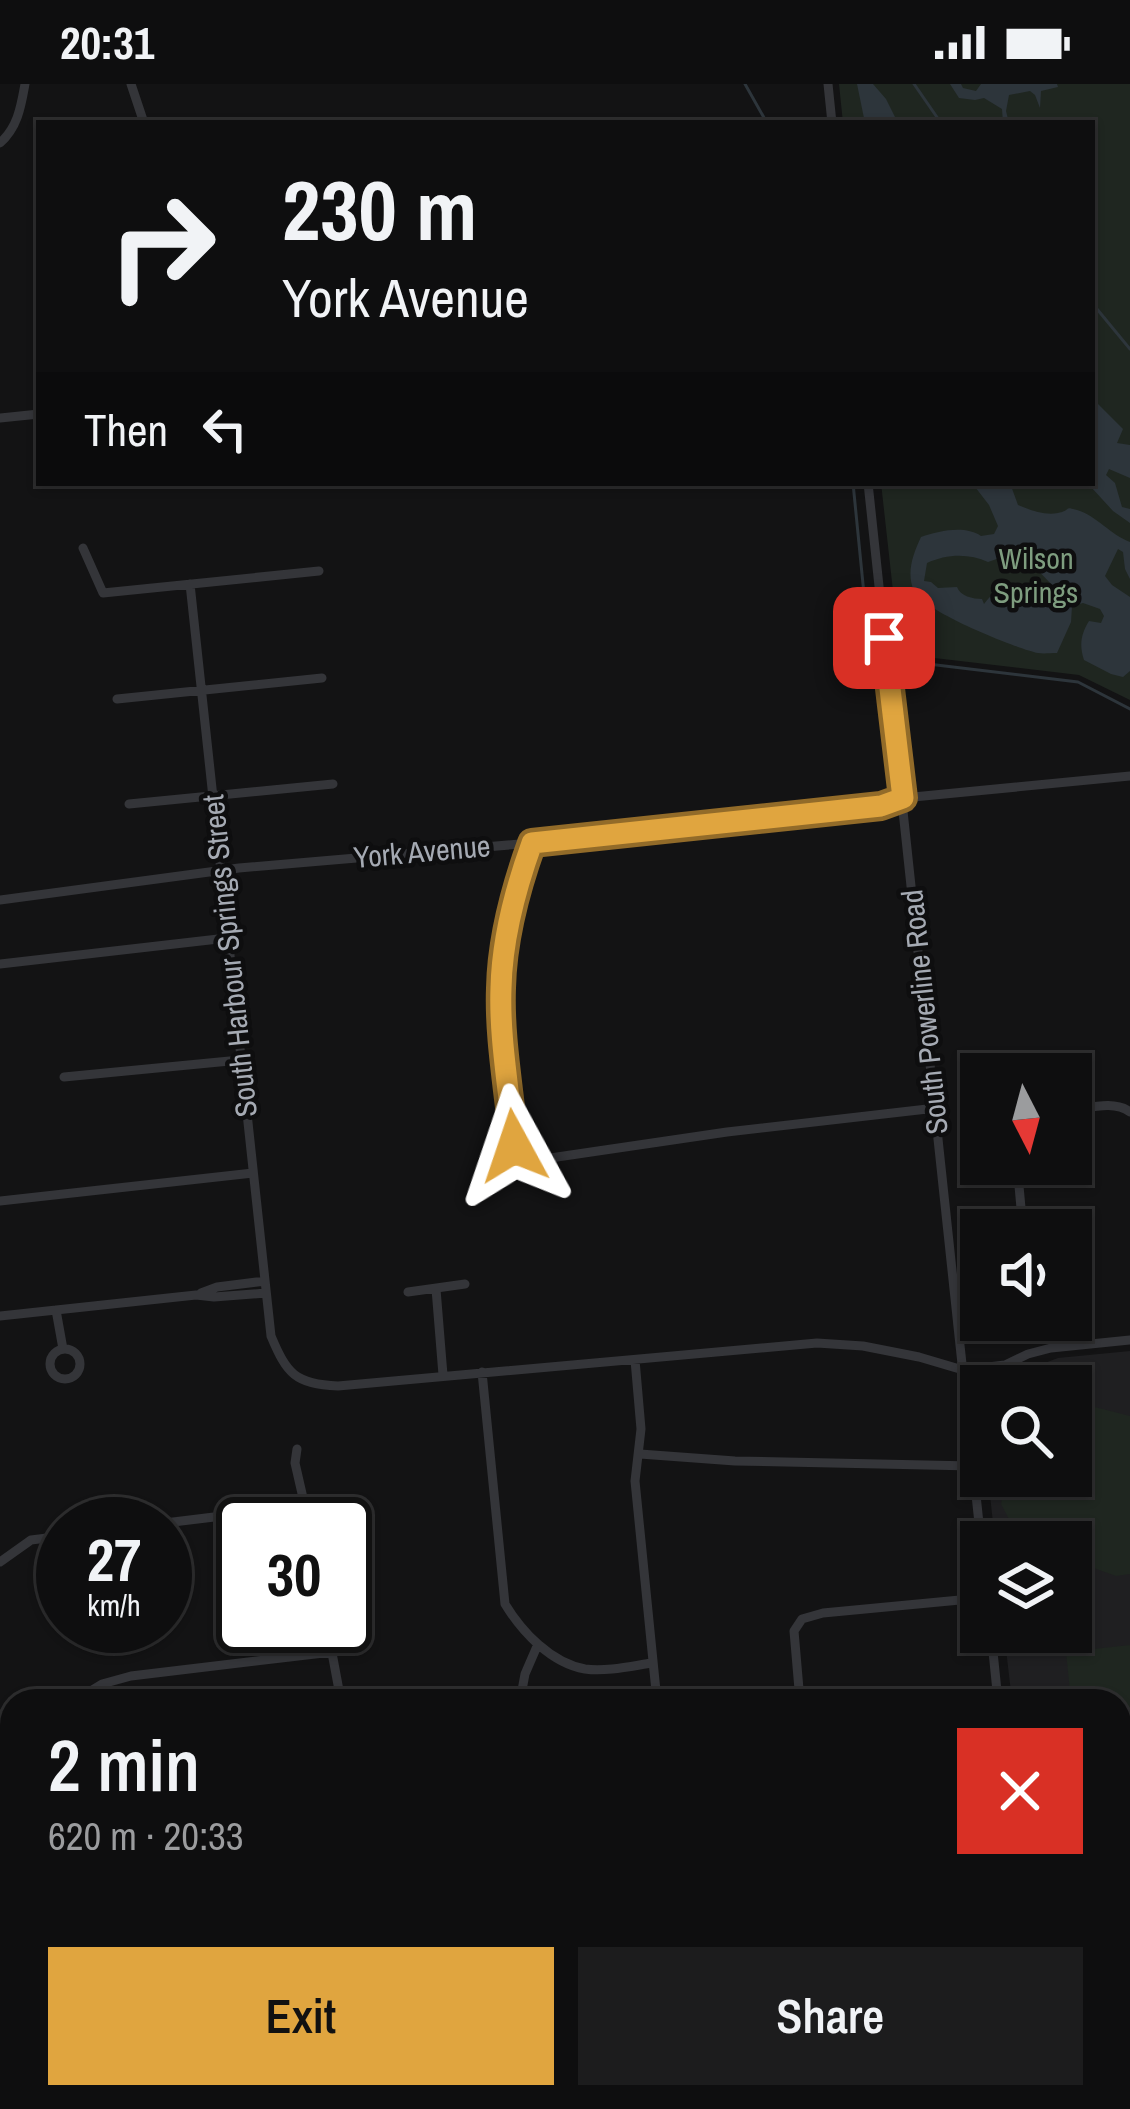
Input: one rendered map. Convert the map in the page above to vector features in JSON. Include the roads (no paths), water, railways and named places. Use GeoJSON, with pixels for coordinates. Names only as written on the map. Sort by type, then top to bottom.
{"type":"FeatureCollection","features":[{"type":"Feature","properties":{"kind":"street"},"geometry":{"type":"LineString","coordinates":[[0,142],[19,116],[25,84]]}},
{"type":"Feature","properties":{"kind":"street"},"geometry":{"type":"LineString","coordinates":[[131,84],[143,120]]}},
{"type":"Feature","properties":{"kind":"street"},"geometry":{"type":"LineString","coordinates":[[828,84],[832,120]]}},
{"type":"Feature","properties":{"kind":"street"},"geometry":{"type":"LineString","coordinates":[[0,418],[36,414]]}},
{"type":"Feature","properties":{"kind":"street","name":"South Powerline Road"},"geometry":{"type":"LineString","coordinates":[[868,486],[962,1365]]}},
{"type":"Feature","properties":{"kind":"street"},"geometry":{"type":"LineString","coordinates":[[83,548],[103,593],[319,571]]}},
{"type":"Feature","properties":{"kind":"street","name":"South Harbour Springs Street"},"geometry":{"type":"LineString","coordinates":[[190,584],[270,1328],[284,1366],[313,1385],[443,1376]]}},
{"type":"Feature","properties":{"kind":"street"},"geometry":{"type":"LineString","coordinates":[[117,699],[322,678]]}},
{"type":"Feature","properties":{"kind":"street","name":"York Avenue"},"geometry":{"type":"LineString","coordinates":[[0,900],[220,870],[532,843],[1130,776]]}},
{"type":"Feature","properties":{"kind":"street"},"geometry":{"type":"LineString","coordinates":[[129,804],[333,784]]}},
{"type":"Feature","properties":{"kind":"street"},"geometry":{"type":"LineString","coordinates":[[532,843],[515,892],[500,995],[514,1146],[520,1159],[936,1108]]}},
{"type":"Feature","properties":{"kind":"street"},"geometry":{"type":"LineString","coordinates":[[0,964],[227,938]]}},
{"type":"Feature","properties":{"kind":"street"},"geometry":{"type":"LineString","coordinates":[[64,1077],[240,1060]]}},
{"type":"Feature","properties":{"kind":"street"},"geometry":{"type":"LineString","coordinates":[[1092,1108],[1124,1107],[1130,1112]]}},
{"type":"Feature","properties":{"kind":"street"},"geometry":{"type":"LineString","coordinates":[[0,1201],[253,1173]]}},
{"type":"Feature","properties":{"kind":"street"},"geometry":{"type":"LineString","coordinates":[[408,1292],[466,1284]]}},
{"type":"Feature","properties":{"kind":"street"},"geometry":{"type":"LineString","coordinates":[[0,1316],[196,1295],[217,1287],[266,1287]]}},
{"type":"Feature","properties":{"kind":"street"},"geometry":{"type":"LineString","coordinates":[[436,1289],[443,1376],[817,1343],[863,1346],[960,1369]]}},
{"type":"Feature","properties":{"kind":"street"},"geometry":{"type":"LineString","coordinates":[[56,1310],[63,1349]]}},
{"type":"Feature","properties":{"kind":"street"},"geometry":{"type":"LineString","coordinates":[[1005,1365],[1051,1348],[1130,1340]]}},
{"type":"Feature","properties":{"kind":"street"},"geometry":{"type":"LineString","coordinates":[[635,1360],[640,1393],[635,1480],[655,1689]]}},
{"type":"Feature","properties":{"kind":"street"},"geometry":{"type":"LineString","coordinates":[[482,1372],[505,1604],[538,1644],[565,1664],[589,1670],[652,1664]]}},
{"type":"Feature","properties":{"kind":"street"},"geometry":{"type":"LineString","coordinates":[[297,1448],[302,1497]]}},
{"type":"Feature","properties":{"kind":"street"},"geometry":{"type":"LineString","coordinates":[[640,1454],[759,1462],[960,1466]]}},
{"type":"Feature","properties":{"kind":"street"},"geometry":{"type":"LineString","coordinates":[[0,1562],[36,1539]]}},
{"type":"Feature","properties":{"kind":"street"},"geometry":{"type":"LineString","coordinates":[[799,1689],[794,1631],[802,1619],[823,1612],[960,1600]]}},
{"type":"Feature","properties":{"kind":"street"},"geometry":{"type":"LineString","coordinates":[[522,1689],[538,1644]]}},
{"type":"Feature","properties":{"kind":"street"},"geometry":{"type":"LineString","coordinates":[[94,1689],[130,1676],[324,1653]]}},
{"type":"Feature","properties":{"kind":"street"},"geometry":{"type":"LineString","coordinates":[[332,1653],[339,1689]]}},
{"type":"Feature","properties":{"kind":"street"},"geometry":{"type":"LineString","coordinates":[[993,1653],[997,1689]]}},
{"type":"Feature","properties":{"kind":"waterway"},"geometry":{"type":"LineString","coordinates":[[745,84],[765,120]]}},
{"type":"Feature","properties":{"kind":"waterway"},"geometry":{"type":"LineString","coordinates":[[914,84],[939,120]]}},
{"type":"Feature","properties":{"kind":"waterway"},"geometry":{"type":"LineString","coordinates":[[1095,307],[1130,349]]}},
{"type":"Feature","properties":{"kind":"waterway"},"geometry":{"type":"LineString","coordinates":[[853,486],[870,655]]}},
{"type":"Feature","properties":{"kind":"waterway"},"geometry":{"type":"LineString","coordinates":[[903,661],[1078,682],[1130,709]]}},
{"type":"Feature","properties":{"kind":"park label","name":"Wilson Springs"},"geometry":{"type":"Point","coordinates":[1036,576]}}]}
